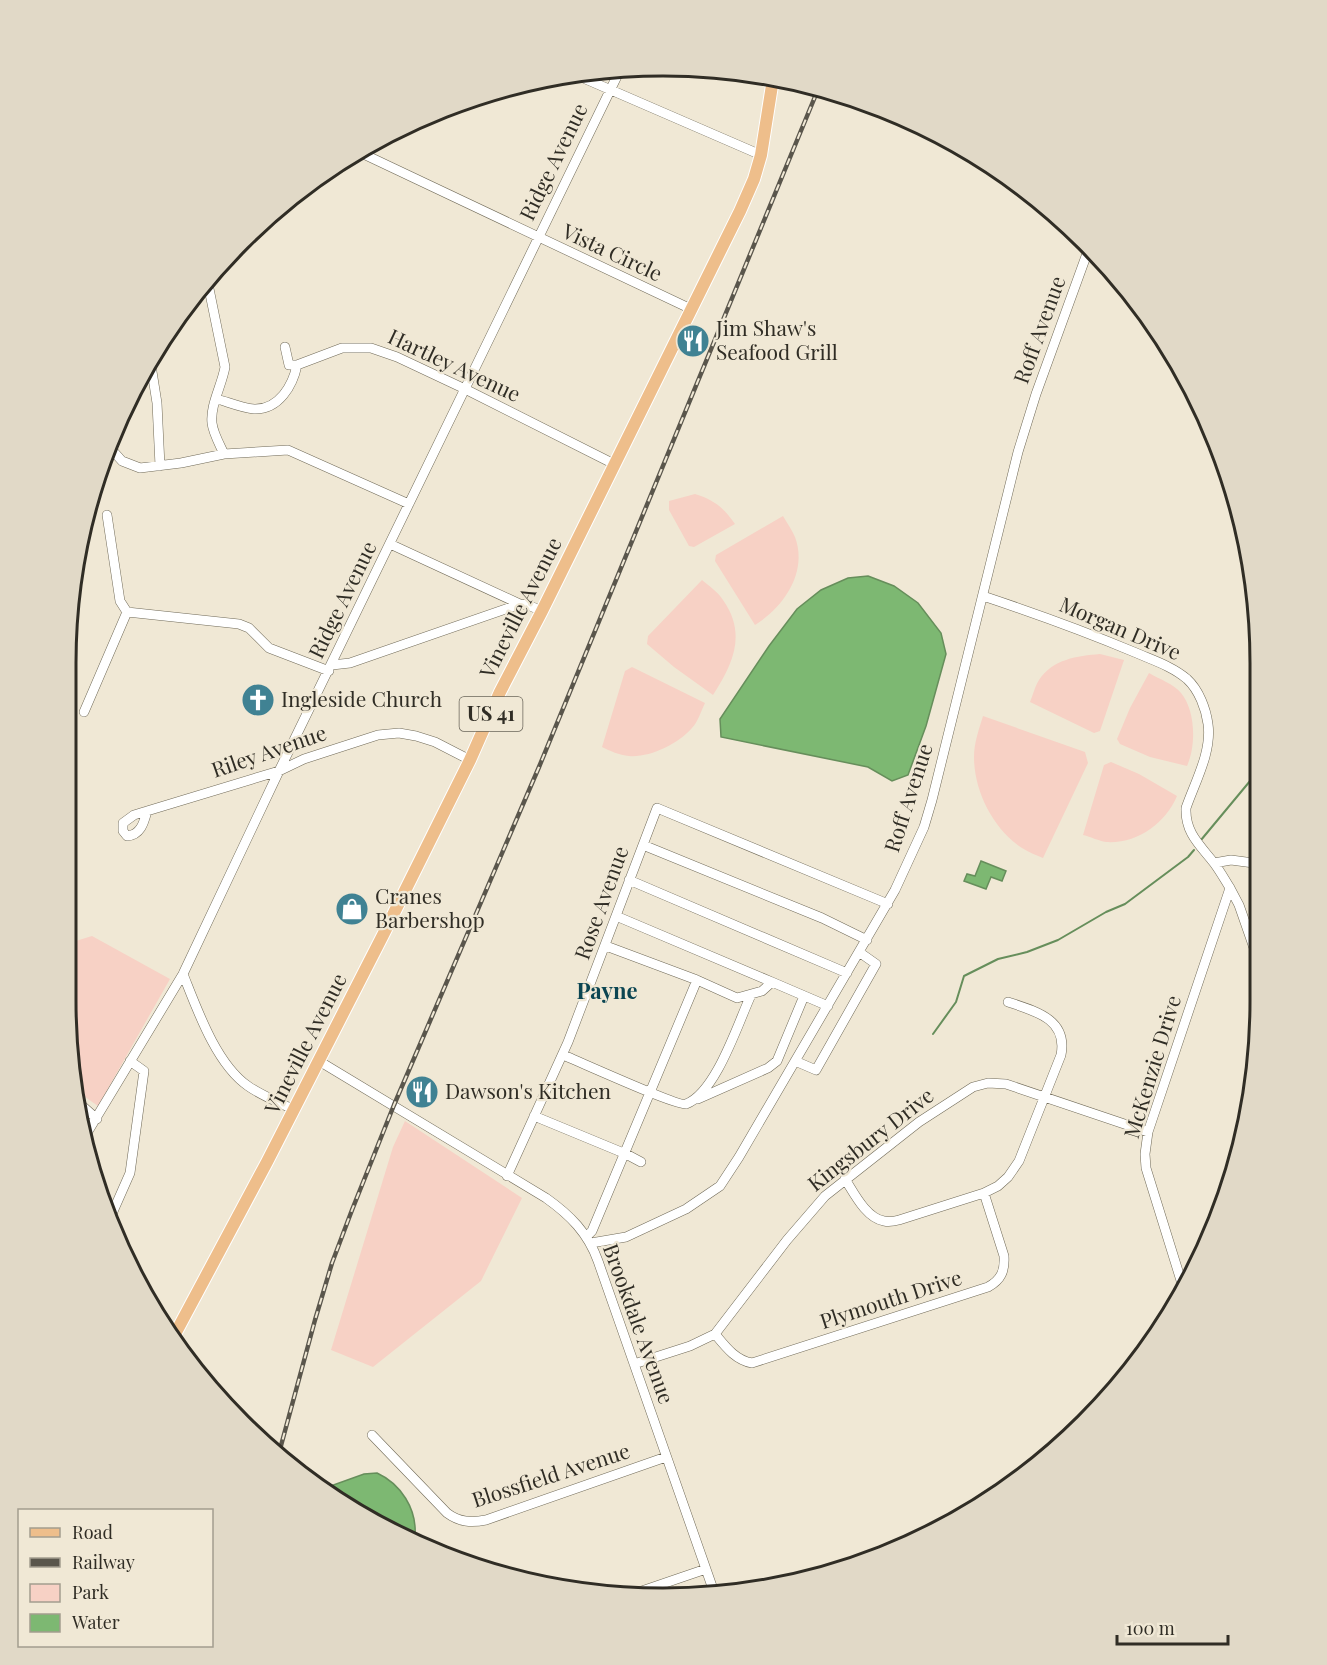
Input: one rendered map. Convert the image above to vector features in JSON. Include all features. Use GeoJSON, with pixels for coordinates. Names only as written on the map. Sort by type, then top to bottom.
{"type":"FeatureCollection","features":[{"type":"Feature","properties":{"kind":"main road","name":"Vineville Avenue"},"geometry":{"type":"LineString","coordinates":[[177,1331],[319,1061],[470,760],[500,692],[750,190],[761,155],[772,87]]}},
{"type":"Feature","properties":{"kind":"street","name":"Ridge Avenue"},"geometry":{"type":"LineString","coordinates":[[91,1128],[183,974],[279,771],[616,79]]}},
{"type":"Feature","properties":{"kind":"street"},"geometry":{"type":"LineString","coordinates":[[591,82],[761,155]]}},
{"type":"Feature","properties":{"kind":"street","name":"Vista Circle"},"geometry":{"type":"LineString","coordinates":[[368,156],[691,309]]}},
{"type":"Feature","properties":{"kind":"street","name":"Roff Avenue"},"geometry":{"type":"LineString","coordinates":[[589,1240],[626,1237],[646,1229],[686,1209],[720,1186],[739,1158],[888,904],[911,856],[932,802],[1018,452],[1036,394],[1086,256]]}},
{"type":"Feature","properties":{"kind":"street"},"geometry":{"type":"LineString","coordinates":[[210,292],[225,367],[212,424],[224,454]]}},
{"type":"Feature","properties":{"kind":"street"},"geometry":{"type":"LineString","coordinates":[[217,399],[253,409],[264,408],[277,400],[289,389],[297,364],[289,365],[285,347]]}},
{"type":"Feature","properties":{"kind":"street","name":"Hartley Avenue"},"geometry":{"type":"LineString","coordinates":[[297,364],[342,348],[371,348],[397,357],[465,389],[614,464]]}},
{"type":"Feature","properties":{"kind":"street"},"geometry":{"type":"LineString","coordinates":[[153,374],[158,403],[160,466]]}},
{"type":"Feature","properties":{"kind":"street"},"geometry":{"type":"LineString","coordinates":[[115,454],[122,461],[134,466],[160,466],[224,454],[288,450],[409,504]]}},
{"type":"Feature","properties":{"kind":"street"},"geometry":{"type":"LineString","coordinates":[[107,515],[120,601],[128,612],[239,624],[249,628],[269,648],[330,668],[520,604]]}},
{"type":"Feature","properties":{"kind":"street"},"geometry":{"type":"LineString","coordinates":[[390,544],[520,604],[542,611]]}},
{"type":"Feature","properties":{"kind":"street","name":"Morgan Drive"},"geometry":{"type":"LineString","coordinates":[[983,596],[1078,628],[1173,669],[1189,681],[1204,708],[1209,735],[1186,808],[1186,816],[1190,834],[1214,863]]}},
{"type":"Feature","properties":{"kind":"street"},"geometry":{"type":"LineString","coordinates":[[84,712],[128,612]]}},
{"type":"Feature","properties":{"kind":"street","name":"Riley Avenue"},"geometry":{"type":"LineString","coordinates":[[147,811],[279,771],[304,759],[378,735],[399,733],[422,737],[470,760]]}},
{"type":"Feature","properties":{"kind":"street","name":"Rose Avenue"},"geometry":{"type":"LineString","coordinates":[[507,1176],[562,1055],[606,946],[657,808],[888,904]]}},
{"type":"Feature","properties":{"kind":"street"},"geometry":{"type":"LineString","coordinates":[[643,845],[822,918],[867,940]]}},
{"type":"Feature","properties":{"kind":"street"},"geometry":{"type":"LineString","coordinates":[[1250,863],[1231,860],[1214,863],[1239,905],[1250,936]]}},
{"type":"Feature","properties":{"kind":"street"},"geometry":{"type":"LineString","coordinates":[[629,880],[847,972]]}},
{"type":"Feature","properties":{"kind":"street","name":"McKenzie Drive"},"geometry":{"type":"LineString","coordinates":[[1180,1279],[1146,1168],[1145,1154],[1148,1132],[1230,888]]}},
{"type":"Feature","properties":{"kind":"street"},"geometry":{"type":"LineString","coordinates":[[616,916],[828,1006]]}},
{"type":"Feature","properties":{"kind":"street"},"geometry":{"type":"LineString","coordinates":[[606,946],[697,980],[737,998],[762,991],[772,982]]}},
{"type":"Feature","properties":{"kind":"street"},"geometry":{"type":"LineString","coordinates":[[795,1061],[816,1070],[876,964],[860,952]]}},
{"type":"Feature","properties":{"kind":"street"},"geometry":{"type":"LineString","coordinates":[[183,974],[212,1039],[230,1069],[248,1087],[294,1110]]}},
{"type":"Feature","properties":{"kind":"street"},"geometry":{"type":"LineString","coordinates":[[589,1240],[697,980]]}},
{"type":"Feature","properties":{"kind":"street"},"geometry":{"type":"LineString","coordinates":[[688,1104],[706,1088],[715,1076],[751,995]]}},
{"type":"Feature","properties":{"kind":"street"},"geometry":{"type":"LineString","coordinates":[[562,1055],[683,1105],[688,1104],[768,1068],[777,1060],[804,996]]}},
{"type":"Feature","properties":{"kind":"street"},"geometry":{"type":"LineString","coordinates":[[845,1179],[866,1209],[874,1217],[886,1221],[899,1220],[984,1193],[998,1186],[1015,1168],[1063,1046],[1059,1032],[1045,1016],[1008,1002]]}},
{"type":"Feature","properties":{"kind":"street","name":"Brookdale Avenue"},"geometry":{"type":"LineString","coordinates":[[319,1061],[566,1212],[589,1240],[712,1586]]}},
{"type":"Feature","properties":{"kind":"street"},"geometry":{"type":"LineString","coordinates":[[115,1208],[130,1173],[144,1071],[130,1062]]}},
{"type":"Feature","properties":{"kind":"street","name":"Kingsbury Drive"},"geometry":{"type":"LineString","coordinates":[[634,1364],[690,1346],[714,1334],[812,1208],[845,1179],[926,1117],[981,1084],[1006,1084],[1148,1132]]}},
{"type":"Feature","properties":{"kind":"street"},"geometry":{"type":"LineString","coordinates":[[87,1110],[97,1119]]}},
{"type":"Feature","properties":{"kind":"street"},"geometry":{"type":"LineString","coordinates":[[534,1116],[641,1162]]}},
{"type":"Feature","properties":{"kind":"street","name":"Plymouth Drive"},"geometry":{"type":"LineString","coordinates":[[714,1334],[733,1354],[752,1363],[988,1287],[1000,1278],[1005,1267],[1004,1256],[984,1193]]}},
{"type":"Feature","properties":{"kind":"street","name":"Blossfield Avenue"},"geometry":{"type":"LineString","coordinates":[[372,1435],[447,1513],[469,1523],[486,1520],[666,1457]]}},
{"type":"Feature","properties":{"kind":"street"},"geometry":{"type":"LineString","coordinates":[[651,1588],[706,1569]]}},
{"type":"Feature","properties":{"kind":"green space"},"geometry":{"type":"Polygon","coordinates":[[[695,494],[718,505],[735,524],[694,547],[689,546],[669,510],[669,501],[695,494]]]}},
{"type":"Feature","properties":{"kind":"green space"},"geometry":{"type":"Polygon","coordinates":[[[783,516],[795,537],[798,550],[796,575],[791,587],[775,609],[755,625],[715,561],[716,555],[783,516]]]}},
{"type":"Feature","properties":{"kind":"green space"},"geometry":{"type":"Polygon","coordinates":[[[702,580],[723,600],[730,613],[736,637],[731,660],[713,695],[647,644],[648,636],[702,580]]]}},
{"type":"Feature","properties":{"kind":"green space"},"geometry":{"type":"Polygon","coordinates":[[[1100,654],[1124,660],[1100,731],[1094,733],[1030,702],[1039,680],[1051,667],[1066,660],[1100,654]]]}},
{"type":"Feature","properties":{"kind":"green space"},"geometry":{"type":"Polygon","coordinates":[[[632,667],[705,703],[698,720],[686,734],[663,749],[637,756],[622,755],[602,747],[625,671],[632,667]]]}},
{"type":"Feature","properties":{"kind":"green space"},"geometry":{"type":"Polygon","coordinates":[[[1149,673],[1178,690],[1190,709],[1193,739],[1187,766],[1150,757],[1120,744],[1117,739],[1130,708],[1149,673]]]}},
{"type":"Feature","properties":{"kind":"green space"},"geometry":{"type":"Polygon","coordinates":[[[983,716],[1085,752],[1088,763],[1043,858],[1012,840],[1002,831],[987,808],[977,783],[974,757],[983,716]]]}},
{"type":"Feature","properties":{"kind":"green space"},"geometry":{"type":"Polygon","coordinates":[[[1111,762],[1139,774],[1177,796],[1165,815],[1149,830],[1139,836],[1117,842],[1106,842],[1083,835],[1104,765],[1111,762]]]}},
{"type":"Feature","properties":{"kind":"green space"},"geometry":{"type":"Polygon","coordinates":[[[92,936],[170,979],[98,1106],[85,1097],[82,1078],[76,1002],[76,941],[92,936]]]}},
{"type":"Feature","properties":{"kind":"green space"},"geometry":{"type":"Polygon","coordinates":[[[405,1121],[522,1198],[481,1281],[373,1367],[331,1350],[393,1147],[405,1121]]]}},
{"type":"Feature","properties":{"kind":"water"},"geometry":{"type":"Polygon","coordinates":[[[868,576],[894,586],[918,603],[941,633],[946,654],[926,726],[908,775],[892,781],[868,767],[721,737],[720,719],[797,609],[821,590],[848,578],[868,576]]]}},
{"type":"Feature","properties":{"kind":"water"},"geometry":{"type":"Polygon","coordinates":[[[981,861],[1006,871],[1002,881],[991,877],[986,889],[964,881],[967,874],[975,876],[981,861]]]}},
{"type":"Feature","properties":{"kind":"water"},"geometry":{"type":"Polygon","coordinates":[[[377,1473],[400,1491],[410,1507],[415,1533],[370,1510],[331,1486],[364,1474],[377,1473]]]}},
{"type":"Feature","properties":{"kind":"waterway"},"geometry":{"type":"LineString","coordinates":[[1201,840],[1250,781]]}},
{"type":"Feature","properties":{"kind":"waterway"},"geometry":{"type":"LineString","coordinates":[[933,1034],[956,1002],[964,976],[998,959],[1027,952],[1058,940],[1106,912],[1125,904],[1188,857],[1194,850]]}},
{"type":"Feature","properties":{"kind":"railway"},"geometry":{"type":"LineString","coordinates":[[281,1447],[332,1263],[352,1210],[394,1105],[539,767],[815,97]]}},
{"type":"Feature","properties":{"kind":"place","name":"Jim Shaw's Seafood Grill"},"geometry":{"type":"Point","coordinates":[693,341]}},
{"type":"Feature","properties":{"kind":"place","name":"Ingleside Church"},"geometry":{"type":"Point","coordinates":[258,700]}},
{"type":"Feature","properties":{"kind":"place","name":"Cranes Barbershop"},"geometry":{"type":"Point","coordinates":[352,909]}},
{"type":"Feature","properties":{"kind":"place","name":"Dawson's Kitchen"},"geometry":{"type":"Point","coordinates":[422,1092]}},
{"type":"Feature","properties":{"kind":"district","name":"Payne"},"geometry":{"type":"Point","coordinates":[607,991]}}]}
